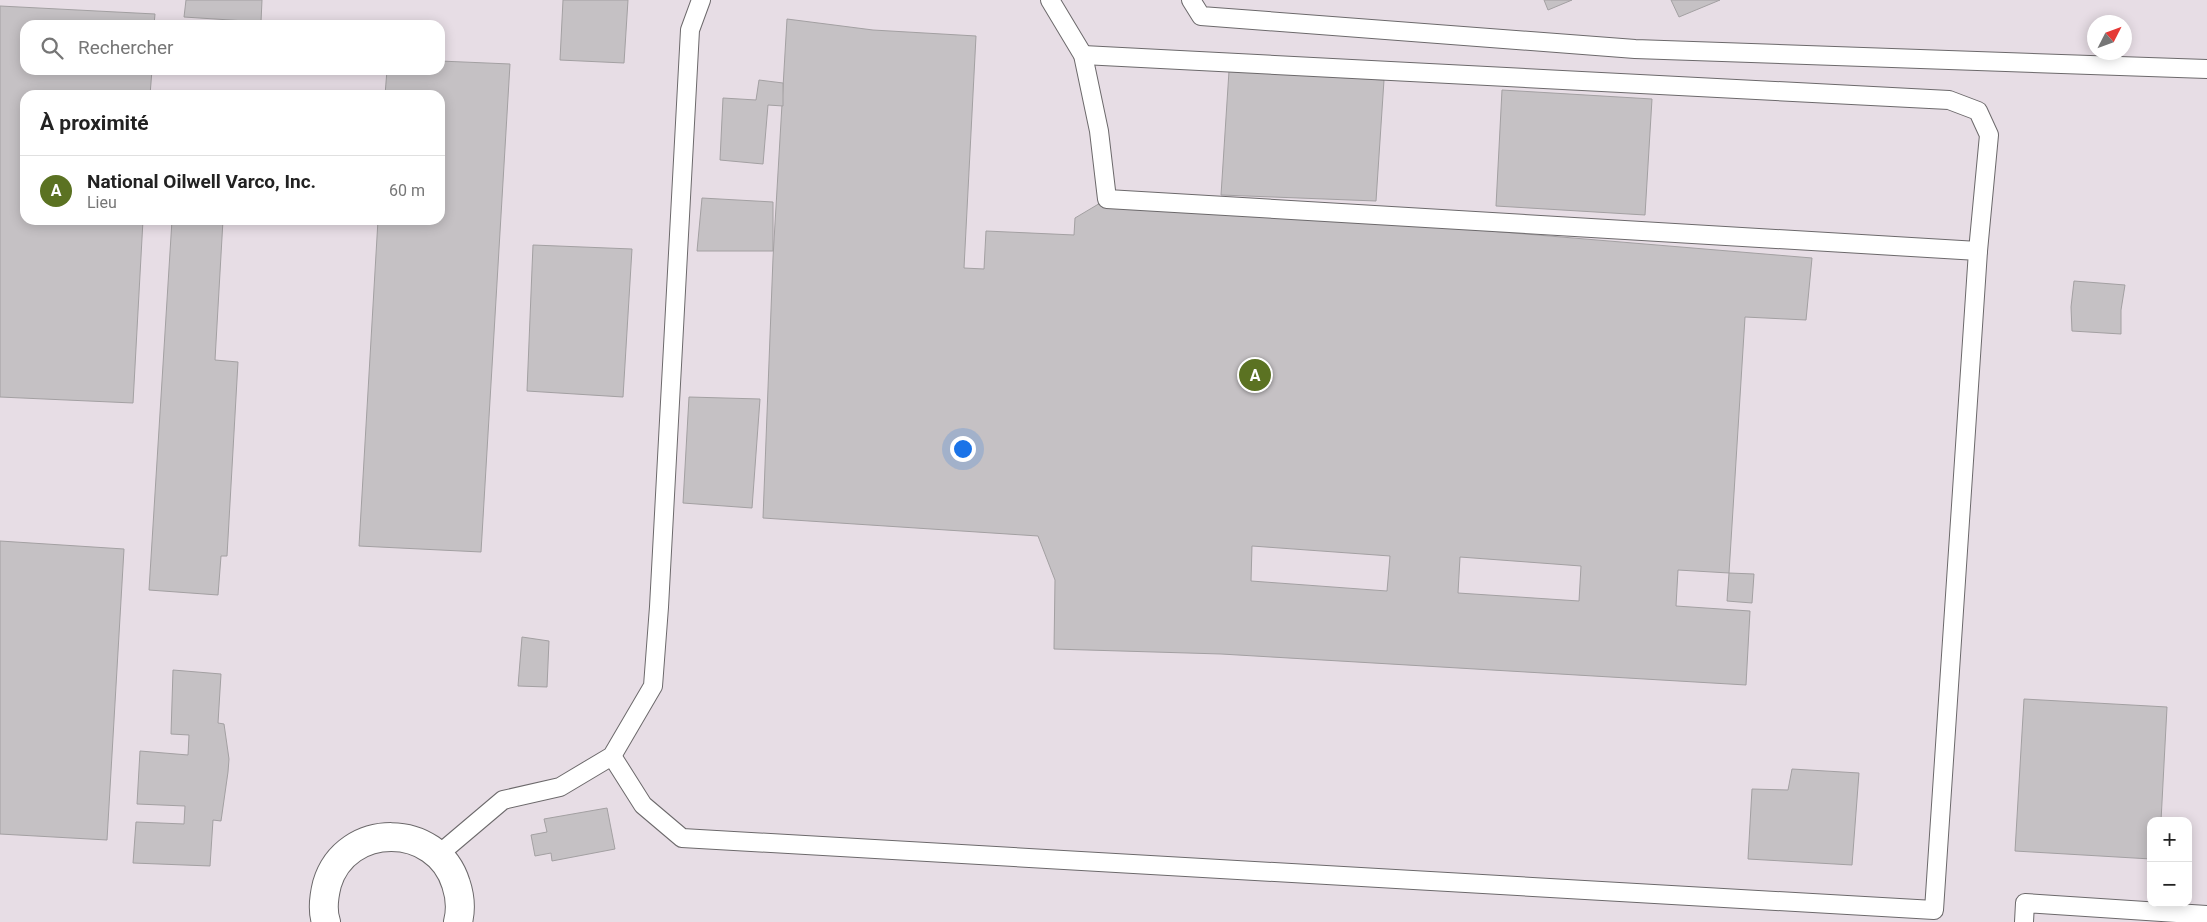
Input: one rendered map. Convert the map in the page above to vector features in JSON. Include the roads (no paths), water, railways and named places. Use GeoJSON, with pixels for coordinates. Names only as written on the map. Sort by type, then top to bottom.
{"type":"FeatureCollection","features":[{"type":"Feature","properties":{"kind":"street"},"geometry":{"type":"LineString","coordinates":[[319,921],[330,876],[342,858],[358,845],[379,838],[400,837],[421,843],[438,855],[453,873],[460,896],[458,922]]}},
{"type":"Feature","properties":{"kind":"lane"},"geometry":{"type":"LineString","coordinates":[[438,855],[503,800],[560,787],[612,756],[653,686],[693,0]]}},
{"type":"Feature","properties":{"kind":"lane"},"geometry":{"type":"LineString","coordinates":[[690,30],[701,0]]}},
{"type":"Feature","properties":{"kind":"lane"},"geometry":{"type":"LineString","coordinates":[[1050,0],[1083,55],[1099,131],[1107,199],[1978,251]]}},
{"type":"Feature","properties":{"kind":"lane"},"geometry":{"type":"LineString","coordinates":[[1191,0],[1201,16],[1635,49],[2207,68]]}},
{"type":"Feature","properties":{"kind":"lane"},"geometry":{"type":"LineString","coordinates":[[612,756],[643,806],[682,838],[1934,910],[1978,251],[1989,135],[1978,112],[1949,100],[1083,55]]}},
{"type":"Feature","properties":{"kind":"lane"},"geometry":{"type":"LineString","coordinates":[[2024,922],[2025,903],[2207,915]]}},
{"type":"Feature","properties":{"kind":"place","name":"National Oilwell Varco, Inc."},"geometry":{"type":"Point","coordinates":[1255,375]}}]}
